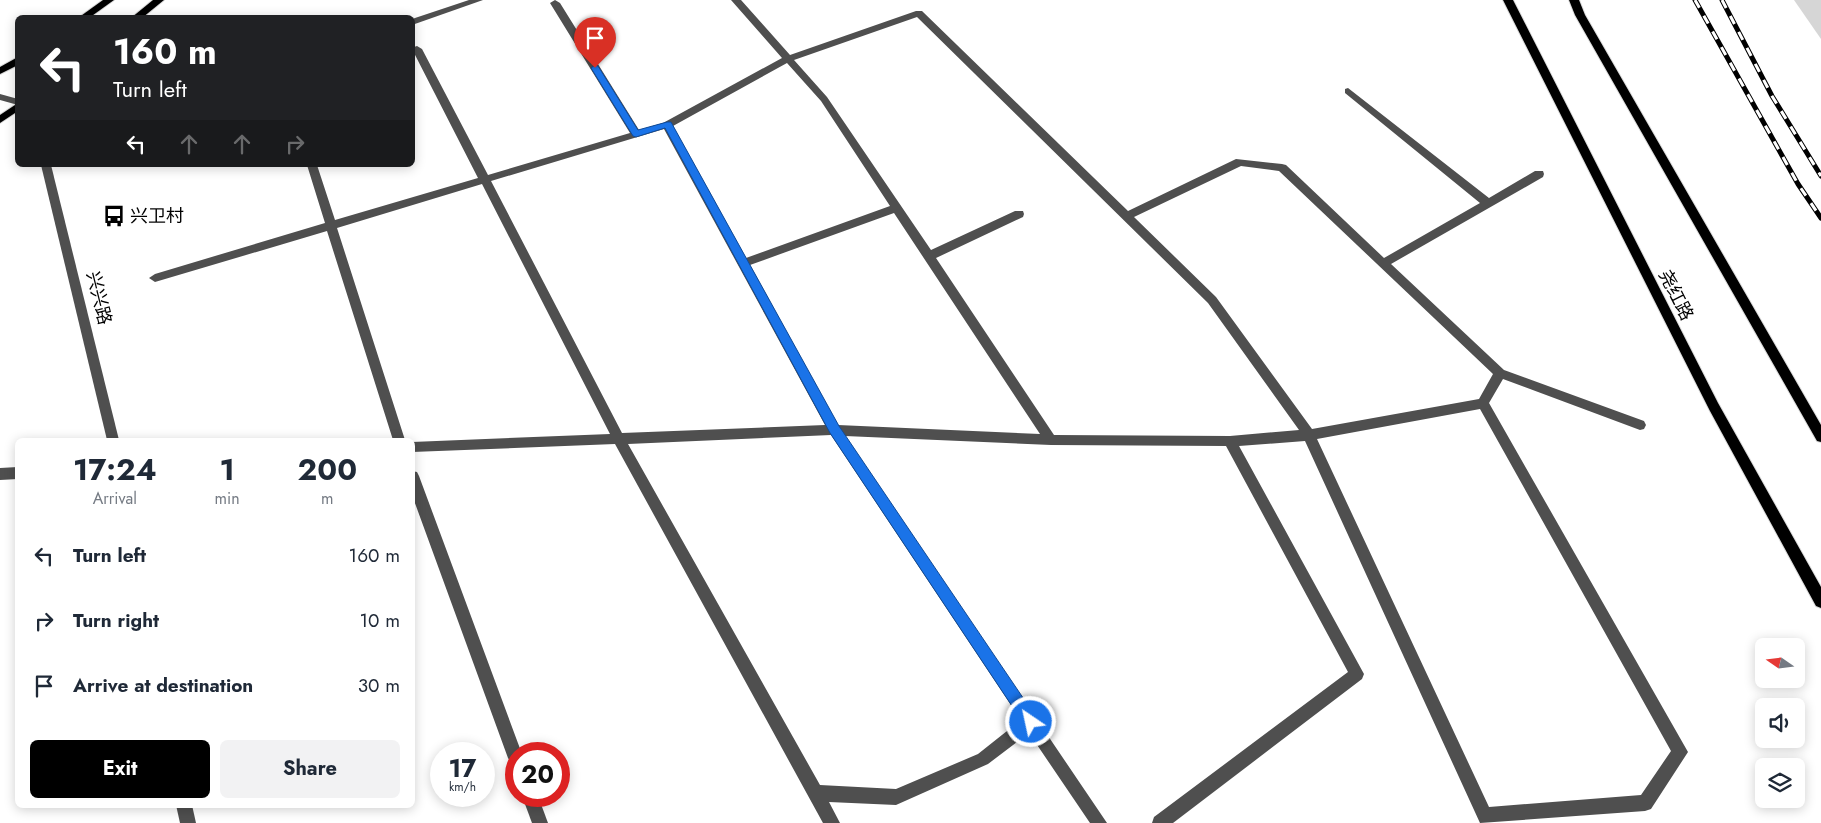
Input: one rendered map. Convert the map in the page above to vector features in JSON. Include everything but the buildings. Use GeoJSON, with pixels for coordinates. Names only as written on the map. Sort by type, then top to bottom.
{"type":"FeatureCollection","features":[{"type":"Feature","properties":{"kind":"main road"},"geometry":{"type":"LineString","coordinates":[[86,15],[109,0]]}},
{"type":"Feature","properties":{"kind":"main road"},"geometry":{"type":"LineString","coordinates":[[139,15],[159,0]]}},
{"type":"Feature","properties":{"kind":"main road","name":"尧红路"},"geometry":{"type":"LineString","coordinates":[[1508,0],[1714,407],[1821,601]]}},
{"type":"Feature","properties":{"kind":"main road"},"geometry":{"type":"LineString","coordinates":[[1574,0],[1585,23],[1821,437]]}},
{"type":"Feature","properties":{"kind":"main road"},"geometry":{"type":"LineString","coordinates":[[0,71],[15,62]]}},
{"type":"Feature","properties":{"kind":"main road"},"geometry":{"type":"LineString","coordinates":[[0,120],[15,108]]}},
{"type":"Feature","properties":{"kind":"street"},"geometry":{"type":"LineString","coordinates":[[415,21],[478,0]]}},
{"type":"Feature","properties":{"kind":"street"},"geometry":{"type":"LineString","coordinates":[[736,0],[787,60],[824,99],[1051,440]]}},
{"type":"Feature","properties":{"kind":"street"},"geometry":{"type":"LineString","coordinates":[[555,3],[636,134]]}},
{"type":"Feature","properties":{"kind":"street"},"geometry":{"type":"LineString","coordinates":[[155,278],[330,224],[667,125],[787,60],[919,13],[1212,300],[1309,435],[1486,819],[1646,803],[1680,752],[1483,403]]}},
{"type":"Feature","properties":{"kind":"street"},"geometry":{"type":"LineString","coordinates":[[417,49],[619,439],[832,823]]}},
{"type":"Feature","properties":{"kind":"street"},"geometry":{"type":"LineString","coordinates":[[1348,91],[1488,204]]}},
{"type":"Feature","properties":{"kind":"street"},"geometry":{"type":"LineString","coordinates":[[0,97],[15,101]]}},
{"type":"Feature","properties":{"kind":"street"},"geometry":{"type":"LineString","coordinates":[[667,125],[834,430],[1099,823]]}},
{"type":"Feature","properties":{"kind":"street"},"geometry":{"type":"LineString","coordinates":[[1127,216],[1240,162],[1282,168],[1500,373],[1640,425]]}},
{"type":"Feature","properties":{"kind":"street","name":"兴兴路"},"geometry":{"type":"LineString","coordinates":[[46,167],[113,438]]}},
{"type":"Feature","properties":{"kind":"street"},"geometry":{"type":"LineString","coordinates":[[313,167],[399,438]]}},
{"type":"Feature","properties":{"kind":"street"},"geometry":{"type":"LineString","coordinates":[[1384,263],[1540,174]]}},
{"type":"Feature","properties":{"kind":"street"},"geometry":{"type":"LineString","coordinates":[[744,263],[897,208]]}},
{"type":"Feature","properties":{"kind":"street"},"geometry":{"type":"LineString","coordinates":[[929,256],[1019,214]]}},
{"type":"Feature","properties":{"kind":"street"},"geometry":{"type":"LineString","coordinates":[[1483,403],[1500,373]]}},
{"type":"Feature","properties":{"kind":"street"},"geometry":{"type":"LineString","coordinates":[[415,447],[834,430],[1051,440],[1230,441],[1309,435],[1483,403]]}},
{"type":"Feature","properties":{"kind":"street"},"geometry":{"type":"LineString","coordinates":[[1160,823],[1357,674],[1230,441]]}},
{"type":"Feature","properties":{"kind":"street"},"geometry":{"type":"LineString","coordinates":[[0,474],[15,473]]}},
{"type":"Feature","properties":{"kind":"street"},"geometry":{"type":"LineString","coordinates":[[415,484],[510,742]]}},
{"type":"Feature","properties":{"kind":"street"},"geometry":{"type":"LineString","coordinates":[[815,793],[896,797],[983,759],[1031,722]]}},
{"type":"Feature","properties":{"kind":"street"},"geometry":{"type":"LineString","coordinates":[[534,807],[540,823]]}},
{"type":"Feature","properties":{"kind":"street"},"geometry":{"type":"LineString","coordinates":[[185,808],[188,823]]}},
{"type":"Feature","properties":{"kind":"shaded area"},"geometry":{"type":"Polygon","coordinates":[[[1794,0],[1821,0],[1821,39],[1794,0]]]}},
{"type":"Feature","properties":{"kind":"railway"},"geometry":{"type":"LineString","coordinates":[[1695,0],[1798,184],[1821,218]]}},
{"type":"Feature","properties":{"kind":"railway"},"geometry":{"type":"LineString","coordinates":[[1722,0],[1772,96],[1821,176]]}},
{"type":"Feature","properties":{"kind":"place","name":"兴卫村"},"geometry":{"type":"Point","coordinates":[114,216]}},
{"type":"Feature","properties":{"kind":"route"},"geometry":{"type":"LineString","coordinates":[[595,68],[636,134],[667,125],[834,430],[1031,722]]}}]}
